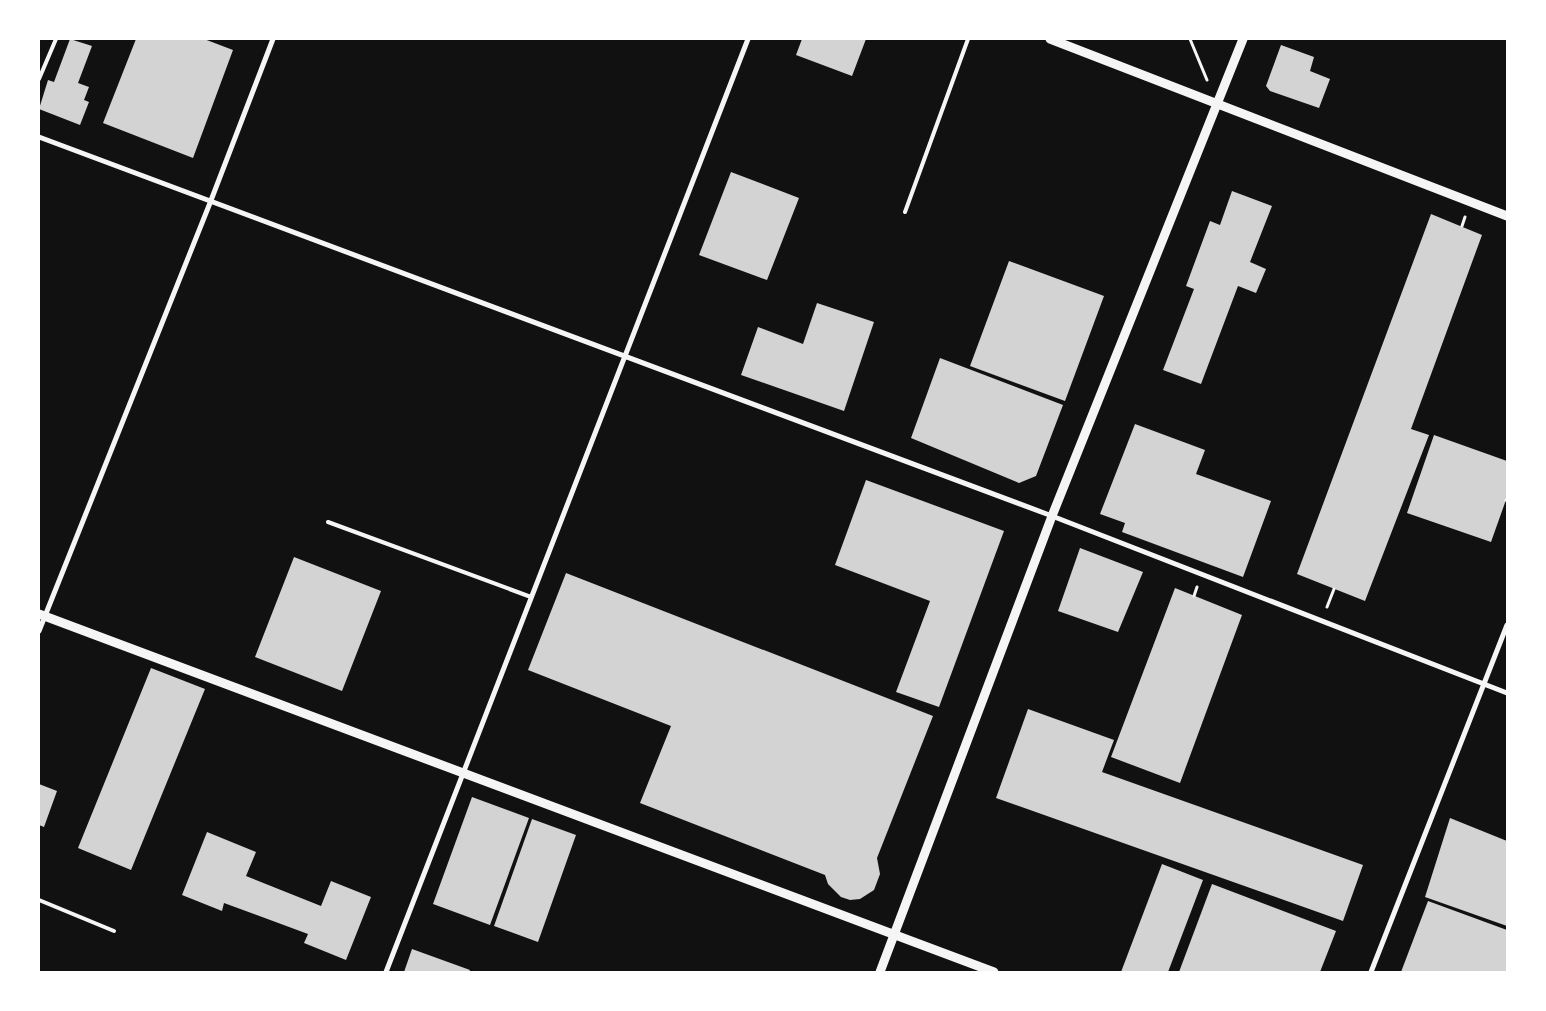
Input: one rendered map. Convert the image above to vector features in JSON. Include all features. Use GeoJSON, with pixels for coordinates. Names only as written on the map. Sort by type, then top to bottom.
{"type":"FeatureCollection","features":[{"type":"Feature","properties":{"kind":"street"},"geometry":{"type":"LineString","coordinates":[[39,631],[42,615],[210,203],[273,39]]}},
{"type":"Feature","properties":{"kind":"street"},"geometry":{"type":"LineString","coordinates":[[386,972],[461,774],[748,39]]}},
{"type":"Feature","properties":{"kind":"street"},"geometry":{"type":"LineString","coordinates":[[1050,39],[1507,216]]}},
{"type":"Feature","properties":{"kind":"street"},"geometry":{"type":"LineString","coordinates":[[880,972],[1052,516],[1242,39]]}},
{"type":"Feature","properties":{"kind":"street"},"geometry":{"type":"LineString","coordinates":[[39,137],[210,203],[1052,516],[1507,693]]}},
{"type":"Feature","properties":{"kind":"street"},"geometry":{"type":"LineString","coordinates":[[42,615],[461,774],[994,972]]}},
{"type":"Feature","properties":{"kind":"street"},"geometry":{"type":"LineString","coordinates":[[1371,972],[1507,625]]}},
{"type":"Feature","properties":{"kind":"lane"},"geometry":{"type":"LineString","coordinates":[[39,79],[56,39]]}},
{"type":"Feature","properties":{"kind":"lane"},"geometry":{"type":"LineString","coordinates":[[905,212],[968,39]]}},
{"type":"Feature","properties":{"kind":"lane"},"geometry":{"type":"LineString","coordinates":[[328,522],[531,597]]}},
{"type":"Feature","properties":{"kind":"lane"},"geometry":{"type":"LineString","coordinates":[[39,900],[114,930]]}},
{"type":"Feature","properties":{"kind":"path"},"geometry":{"type":"LineString","coordinates":[[1190,39],[1217,103]]}},
{"type":"Feature","properties":{"kind":"building"},"geometry":{"type":"Polygon","coordinates":[[[70,39],[92,46],[78,83],[89,87],[84,100],[89,102],[80,125],[39,109],[48,80],[54,82],[70,39]]]}},
{"type":"Feature","properties":{"kind":"building"},"geometry":{"type":"Polygon","coordinates":[[[136,39],[204,39],[233,50],[193,158],[103,123],[136,39]]]}},
{"type":"Feature","properties":{"kind":"building"},"geometry":{"type":"Polygon","coordinates":[[[802,39],[866,39],[852,76],[796,55],[802,39]]]}},
{"type":"Feature","properties":{"kind":"building"},"geometry":{"type":"Polygon","coordinates":[[[1281,45],[1314,57],[1310,71],[1330,79],[1319,108],[1270,91],[1266,86],[1281,45]]]}},
{"type":"Feature","properties":{"kind":"building"},"geometry":{"type":"Polygon","coordinates":[[[731,172],[799,198],[767,280],[699,255],[731,172]]]}},
{"type":"Feature","properties":{"kind":"building"},"geometry":{"type":"Polygon","coordinates":[[[1232,191],[1272,206],[1250,262],[1266,269],[1256,293],[1238,286],[1201,384],[1163,370],[1194,289],[1186,286],[1210,221],[1220,225],[1232,191]]]}},
{"type":"Feature","properties":{"kind":"building"},"geometry":{"type":"Polygon","coordinates":[[[1431,214],[1482,235],[1411,429],[1429,435],[1365,601],[1297,574],[1431,214]]]}},
{"type":"Feature","properties":{"kind":"building"},"geometry":{"type":"Polygon","coordinates":[[[1009,261],[1104,296],[1065,401],[970,366],[1009,261]]]}},
{"type":"Feature","properties":{"kind":"building"},"geometry":{"type":"Polygon","coordinates":[[[817,303],[874,322],[844,411],[741,375],[758,327],[803,344],[817,303]]]}},
{"type":"Feature","properties":{"kind":"building"},"geometry":{"type":"Polygon","coordinates":[[[940,358],[1063,405],[1036,476],[1019,483],[911,438],[940,358]]]}},
{"type":"Feature","properties":{"kind":"building"},"geometry":{"type":"Polygon","coordinates":[[[1135,424],[1205,450],[1196,474],[1271,501],[1243,577],[1122,532],[1125,523],[1100,514],[1135,424]]]}},
{"type":"Feature","properties":{"kind":"building"},"geometry":{"type":"Polygon","coordinates":[[[1434,435],[1507,461],[1507,497],[1491,542],[1407,513],[1434,435]]]}},
{"type":"Feature","properties":{"kind":"building"},"geometry":{"type":"Polygon","coordinates":[[[866,480],[1004,531],[939,707],[896,692],[930,601],[835,565],[866,480]]]}},
{"type":"Feature","properties":{"kind":"building"},"geometry":{"type":"Polygon","coordinates":[[[1080,548],[1143,572],[1118,632],[1058,611],[1080,548]]]}},
{"type":"Feature","properties":{"kind":"building"},"geometry":{"type":"Polygon","coordinates":[[[294,557],[381,591],[342,691],[255,657],[294,557]]]}},
{"type":"Feature","properties":{"kind":"building"},"geometry":{"type":"Polygon","coordinates":[[[566,573],[933,716],[877,858],[880,874],[874,890],[860,899],[850,900],[841,897],[828,884],[825,875],[640,803],[671,726],[528,670],[566,573]]]}},
{"type":"Feature","properties":{"kind":"building"},"geometry":{"type":"Polygon","coordinates":[[[1175,588],[1242,615],[1180,783],[1111,757],[1175,588]]]}},
{"type":"Feature","properties":{"kind":"building"},"geometry":{"type":"Polygon","coordinates":[[[151,668],[205,689],[131,870],[78,848],[151,668]]]}},
{"type":"Feature","properties":{"kind":"building"},"geometry":{"type":"Polygon","coordinates":[[[1028,709],[1114,740],[1102,772],[1363,865],[1343,921],[996,798],[1028,709]]]}},
{"type":"Feature","properties":{"kind":"building"},"geometry":{"type":"Polygon","coordinates":[[[39,784],[57,791],[44,827],[39,825],[39,784]]]}},
{"type":"Feature","properties":{"kind":"building"},"geometry":{"type":"Polygon","coordinates":[[[472,797],[529,818],[490,925],[433,904],[472,797]]]}},
{"type":"Feature","properties":{"kind":"building"},"geometry":{"type":"Polygon","coordinates":[[[1450,818],[1507,841],[1507,926],[1425,897],[1450,818]]]}},
{"type":"Feature","properties":{"kind":"building"},"geometry":{"type":"Polygon","coordinates":[[[532,819],[576,835],[538,942],[494,926],[532,819]]]}},
{"type":"Feature","properties":{"kind":"building"},"geometry":{"type":"Polygon","coordinates":[[[207,832],[256,852],[246,876],[321,906],[331,881],[371,897],[346,960],[304,943],[308,934],[224,903],[222,911],[182,895],[207,832]]]}},
{"type":"Feature","properties":{"kind":"building"},"geometry":{"type":"Polygon","coordinates":[[[1162,864],[1203,880],[1168,972],[1121,972],[1162,864]]]}},
{"type":"Feature","properties":{"kind":"building"},"geometry":{"type":"Polygon","coordinates":[[[1212,884],[1336,931],[1320,972],[1179,972],[1212,884]]]}},
{"type":"Feature","properties":{"kind":"building"},"geometry":{"type":"Polygon","coordinates":[[[1428,901],[1507,930],[1507,972],[1401,972],[1428,901]]]}},
{"type":"Feature","properties":{"kind":"building"},"geometry":{"type":"Polygon","coordinates":[[[412,949],[470,970],[469,972],[404,972],[412,949]]]}}]}
